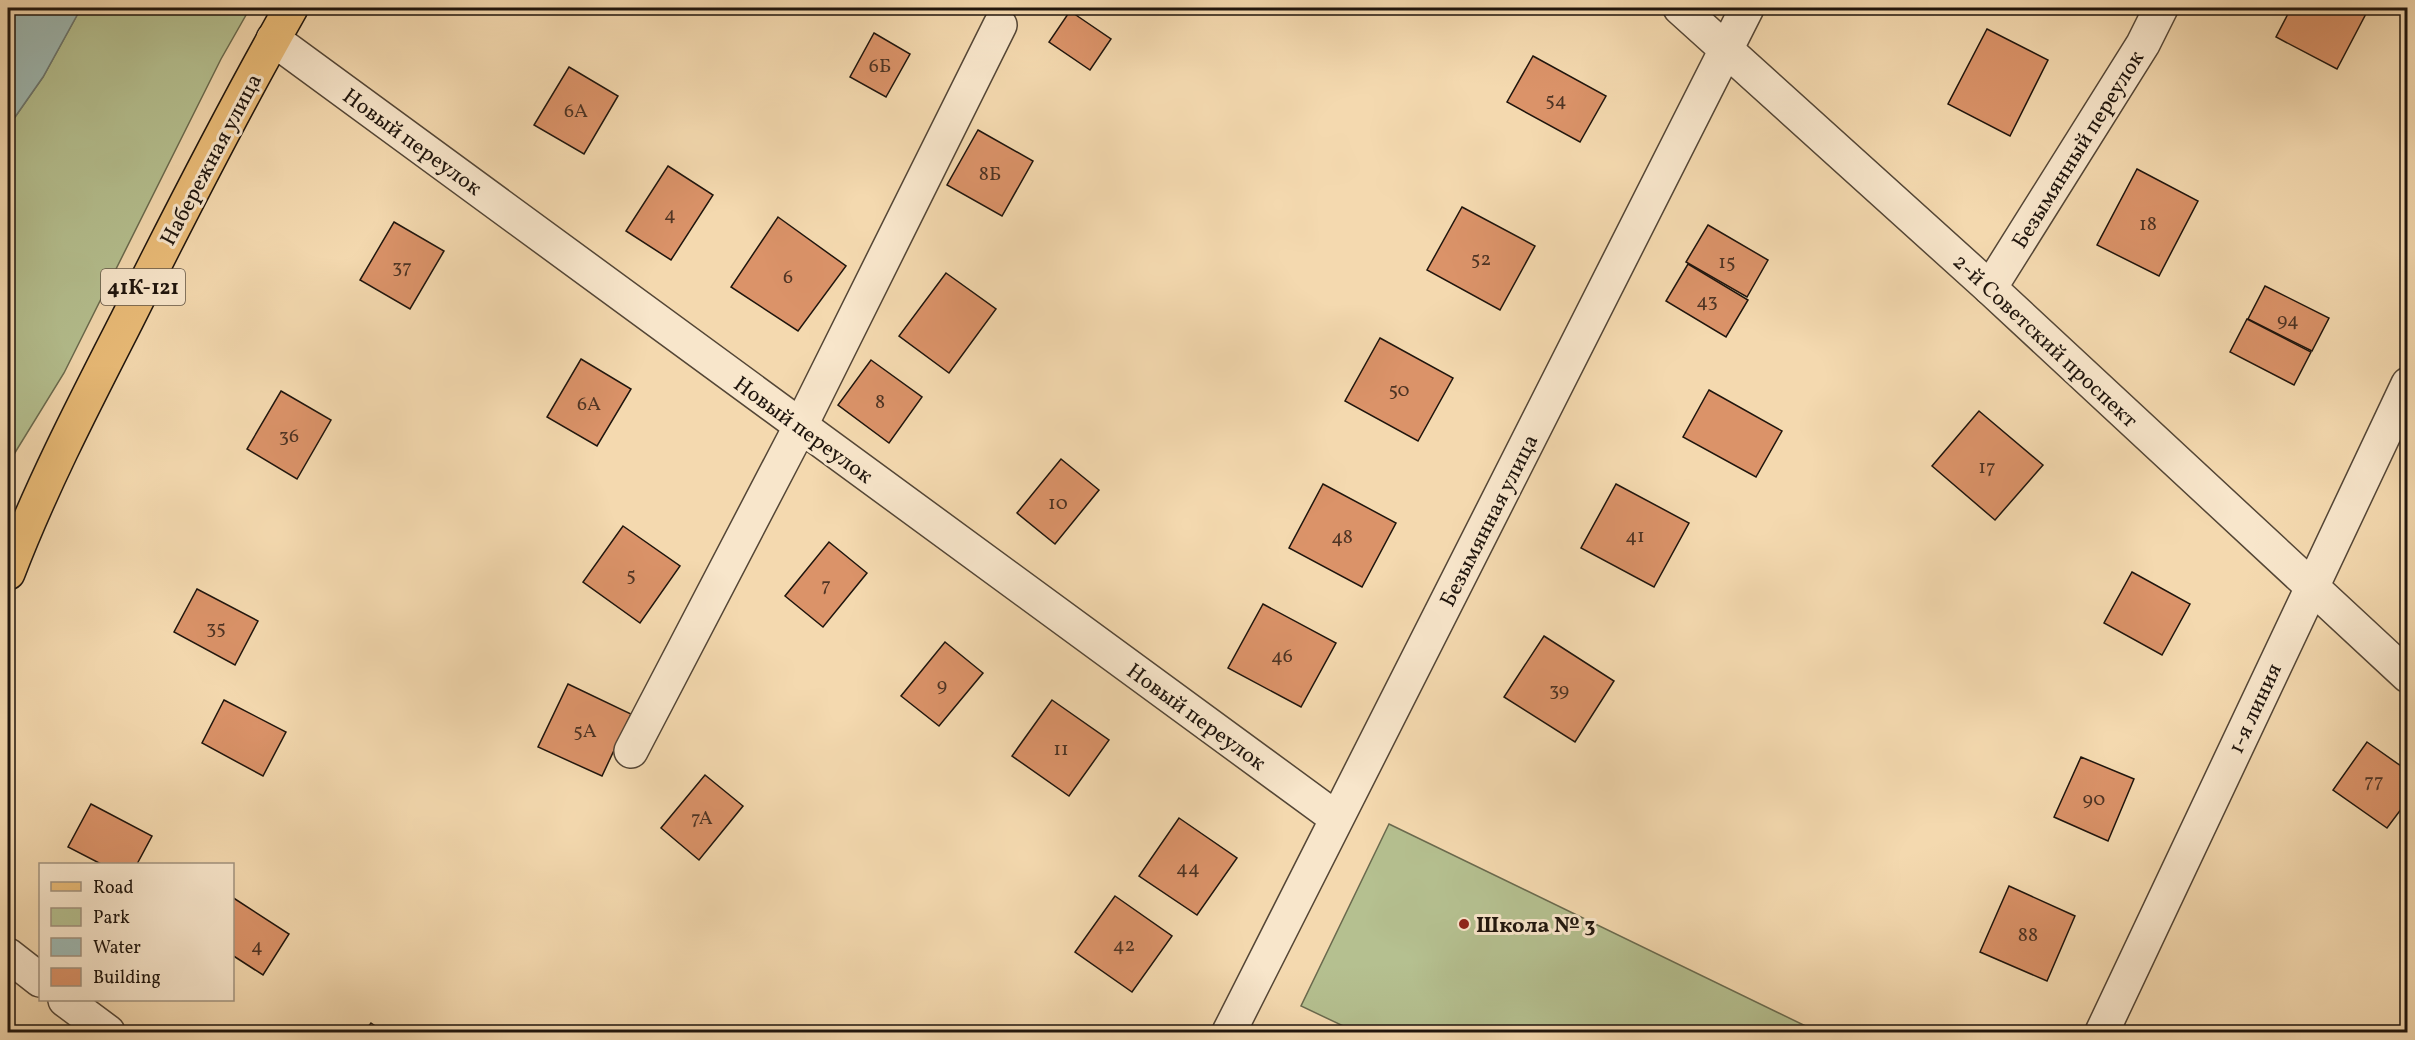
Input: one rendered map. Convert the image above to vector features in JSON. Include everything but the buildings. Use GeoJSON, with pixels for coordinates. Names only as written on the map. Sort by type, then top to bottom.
{"type":"FeatureCollection","features":[{"type":"Feature","properties":{"kind":"main road","name":"Набережная улица"},"geometry":{"type":"LineString","coordinates":[[8,573],[20,542],[95,383],[178,218],[291,8]]}},
{"type":"Feature","properties":{"kind":"street","name":"2-й Советский проспект"},"geometry":{"type":"LineString","coordinates":[[1680,8],[1990,288],[2408,676]]}},
{"type":"Feature","properties":{"kind":"street","name":"Безымянная улица"},"geometry":{"type":"LineString","coordinates":[[1229,1032],[1747,8]]}},
{"type":"Feature","properties":{"kind":"street","name":"Безымянный переулок"},"geometry":{"type":"LineString","coordinates":[[1990,288],[2143,44],[2160,8]]}},
{"type":"Feature","properties":{"kind":"street"},"geometry":{"type":"LineString","coordinates":[[631,752],[801,427],[1000,25]]}},
{"type":"Feature","properties":{"kind":"street","name":"Новый переулок"},"geometry":{"type":"LineString","coordinates":[[273,39],[1336,818]]}},
{"type":"Feature","properties":{"kind":"street","name":"1-я линия"},"geometry":{"type":"LineString","coordinates":[[2102,1032],[2408,384]]}},
{"type":"Feature","properties":{"kind":"street"},"geometry":{"type":"LineString","coordinates":[[8,955],[39,979]]}},
{"type":"Feature","properties":{"kind":"street"},"geometry":{"type":"LineString","coordinates":[[68,1001],[108,1032]]}},
{"type":"Feature","properties":{"kind":"green space"},"geometry":{"type":"Polygon","coordinates":[[[81,8],[250,8],[221,59],[64,373],[8,464],[8,127],[43,77],[81,8]]]}},
{"type":"Feature","properties":{"kind":"green space","name":"Школа № 3"},"geometry":{"type":"Polygon","coordinates":[[[1389,824],[1818,1032],[1356,1032],[1301,1006],[1389,824]]]}},
{"type":"Feature","properties":{"kind":"water"},"geometry":{"type":"Polygon","coordinates":[[[8,8],[81,8],[43,77],[8,127],[8,8]]]}},
{"type":"Feature","properties":{"kind":"place","name":"Школа № 3"},"geometry":{"type":"Point","coordinates":[1464,924]}}]}
